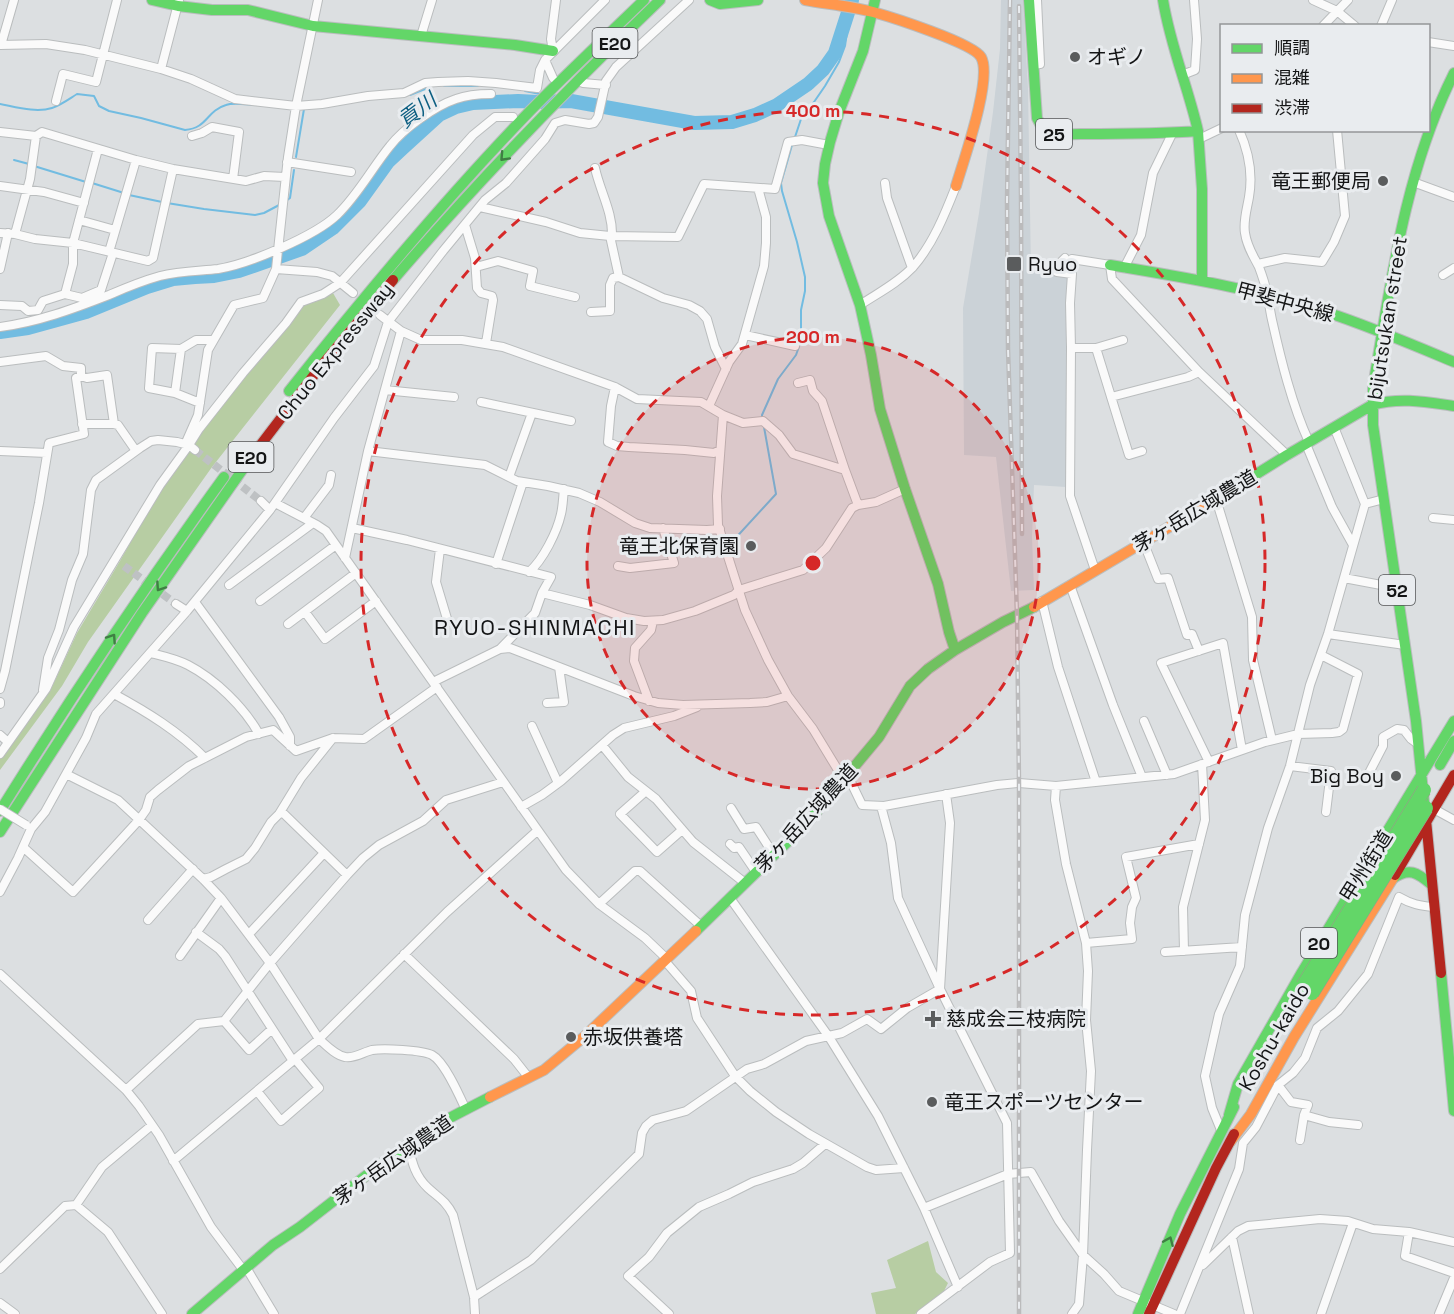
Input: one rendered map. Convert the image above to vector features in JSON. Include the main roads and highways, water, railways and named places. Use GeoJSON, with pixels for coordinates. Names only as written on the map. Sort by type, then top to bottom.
{"type":"FeatureCollection","features":[{"type":"Feature","properties":{"kind":"main road"},"geometry":{"type":"LineString","coordinates":[[152,0],[212,10],[248,10],[313,26],[514,45],[549,56]]}},
{"type":"Feature","properties":{"kind":"main road","name":"Chuo Expressway"},"geometry":{"type":"LineString","coordinates":[[0,832],[165,578],[271,430],[402,269],[463,200],[548,119],[566,83],[644,0]]}},
{"type":"Feature","properties":{"kind":"main road","name":"Chuo Expressway"},"geometry":{"type":"LineString","coordinates":[[0,810],[157,571],[264,423],[351,314],[394,262],[530,111],[566,83],[660,0]]}},
{"type":"Feature","properties":{"kind":"main road"},"geometry":{"type":"LineString","coordinates":[[710,0],[720,4],[758,0]]}},
{"type":"Feature","properties":{"kind":"main road"},"geometry":{"type":"LineString","coordinates":[[805,0],[859,9],[874,6],[953,39],[974,50],[982,58],[984,74],[980,106],[956,186]]}},
{"type":"Feature","properties":{"kind":"main road","name":"25"},"geometry":{"type":"LineString","coordinates":[[1029,0],[1037,118],[1042,129],[1054,134],[1198,135]]}},
{"type":"Feature","properties":{"kind":"main road"},"geometry":{"type":"LineString","coordinates":[[1162,0],[1169,33],[1190,94],[1198,135],[1202,189],[1202,280]]}},
{"type":"Feature","properties":{"kind":"main road"},"geometry":{"type":"LineString","coordinates":[[874,6],[863,51],[839,112],[829,145],[824,183],[829,216],[860,304],[880,409],[938,584],[955,650]]}},
{"type":"Feature","properties":{"kind":"main road","name":"bijutsukan street"},"geometry":{"type":"LineString","coordinates":[[1454,73],[1449,92],[1413,182],[1398,242],[1373,387],[1372,405],[1416,721],[1421,776],[1430,814],[1432,885],[1448,998],[1454,1111]]}},
{"type":"Feature","properties":{"kind":"main road","name":"甲斐中央線"},"geometry":{"type":"LineString","coordinates":[[1110,265],[1202,280],[1268,295],[1324,311],[1454,362]]}},
{"type":"Feature","properties":{"kind":"main road","name":"茅ヶ岳広域農道"},"geometry":{"type":"LineString","coordinates":[[199,1312],[273,1245],[300,1227],[381,1164],[443,1121],[544,1070],[585,1036],[809,821],[879,737],[910,686],[927,669],[955,650],[1023,613],[1372,405],[1380,402],[1414,399],[1454,406]]}},
{"type":"Feature","properties":{"kind":"main road"},"geometry":{"type":"LineString","coordinates":[[1416,721],[1419,727],[1432,735],[1452,732]]}},
{"type":"Feature","properties":{"kind":"main road","name":"甲州街道"},"geometry":{"type":"LineString","coordinates":[[1229,1115],[1238,1084],[1337,913],[1421,776],[1452,732]]}},
{"type":"Feature","properties":{"kind":"main road","name":"Koshu-kaido"},"geometry":{"type":"LineString","coordinates":[[1146,1309],[1180,1214],[1452,732]]}},
{"type":"Feature","properties":{"kind":"main road"},"geometry":{"type":"LineString","coordinates":[[0,846],[57,742]]}},
{"type":"Feature","properties":{"kind":"main road","name":"Koshu-kaido"},"geometry":{"type":"LineString","coordinates":[[1146,1309],[1225,1174],[1225,1136],[1229,1115],[1454,762]]}},
{"type":"Feature","properties":{"kind":"main road"},"geometry":{"type":"LineString","coordinates":[[0,803],[27,767]]}},
{"type":"Feature","properties":{"kind":"main road"},"geometry":{"type":"LineString","coordinates":[[1430,814],[1454,775]]}},
{"type":"Feature","properties":{"kind":"main road","name":"20"},"geometry":{"type":"LineString","coordinates":[[1225,1136],[1244,1125],[1294,1036],[1430,814]]}},
{"type":"Feature","properties":{"kind":"main road"},"geometry":{"type":"LineString","coordinates":[[1392,879],[1399,873],[1411,871],[1422,876],[1432,885]]}},
{"type":"Feature","properties":{"kind":"waterway","name":"貢川"},"geometry":{"type":"LineString","coordinates":[[0,332],[28,328],[86,312],[173,279],[214,276],[239,271],[302,249],[333,228],[360,201],[388,162],[403,148],[439,115],[456,107],[473,103],[571,101],[694,123],[732,122],[755,115],[777,105],[808,84],[823,70],[835,53],[852,0]]}},
{"type":"Feature","properties":{"kind":"waterway"},"geometry":{"type":"LineString","coordinates":[[795,137],[803,113],[814,102],[839,62],[845,46],[850,10]]}},
{"type":"Feature","properties":{"kind":"waterway"},"geometry":{"type":"LineString","coordinates":[[444,86],[478,86]]}},
{"type":"Feature","properties":{"kind":"waterway"},"geometry":{"type":"LineString","coordinates":[[410,95],[430,87]]}},
{"type":"Feature","properties":{"kind":"waterway"},"geometry":{"type":"LineString","coordinates":[[525,91],[540,94]]}},
{"type":"Feature","properties":{"kind":"waterway"},"geometry":{"type":"LineString","coordinates":[[0,104],[39,110],[52,108],[77,94],[94,96],[99,106],[109,111],[185,130],[193,129],[203,123],[214,111],[226,105],[256,105]]}},
{"type":"Feature","properties":{"kind":"waterway"},"geometry":{"type":"LineString","coordinates":[[296,157],[304,109]]}},
{"type":"Feature","properties":{"kind":"waterway"},"geometry":{"type":"LineString","coordinates":[[762,418],[778,379],[796,355],[801,341],[801,310],[805,277],[781,183],[792,145]]}},
{"type":"Feature","properties":{"kind":"waterway"},"geometry":{"type":"LineString","coordinates":[[14,160],[29,164]]}},
{"type":"Feature","properties":{"kind":"waterway"},"geometry":{"type":"LineString","coordinates":[[34,166],[86,182]]}},
{"type":"Feature","properties":{"kind":"waterway"},"geometry":{"type":"LineString","coordinates":[[286,201],[290,198],[294,170]]}},
{"type":"Feature","properties":{"kind":"waterway"},"geometry":{"type":"LineString","coordinates":[[92,183],[124,193]]}},
{"type":"Feature","properties":{"kind":"waterway"},"geometry":{"type":"LineString","coordinates":[[129,195],[162,202]]}},
{"type":"Feature","properties":{"kind":"waterway"},"geometry":{"type":"LineString","coordinates":[[167,203],[255,215],[281,204]]}},
{"type":"Feature","properties":{"kind":"waterway"},"geometry":{"type":"LineString","coordinates":[[731,543],[776,494],[764,427]]}},
{"type":"Feature","properties":{"kind":"tunnel"},"geometry":{"type":"LineString","coordinates":[[195,450],[261,501]]}},
{"type":"Feature","properties":{"kind":"tunnel"},"geometry":{"type":"LineString","coordinates":[[124,566],[176,604]]}},
{"type":"Feature","properties":{"kind":"railway"},"geometry":{"type":"LineString","coordinates":[[1010,0],[1007,201],[1008,349],[1017,615],[1019,783],[1019,1314]]}},
{"type":"Feature","properties":{"kind":"railway"},"geometry":{"type":"LineString","coordinates":[[1019,6],[1022,534]]}},
{"type":"Feature","properties":{"kind":"place","name":"オギノ"},"geometry":{"type":"Point","coordinates":[1075,57]}},
{"type":"Feature","properties":{"kind":"place","name":"竜王郵便局"},"geometry":{"type":"Point","coordinates":[1383,181]}},
{"type":"Feature","properties":{"kind":"place","name":"Ryuo"},"geometry":{"type":"Point","coordinates":[1014,264]}},
{"type":"Feature","properties":{"kind":"place","name":"竜王北保育園"},"geometry":{"type":"Point","coordinates":[751,546]}},
{"type":"Feature","properties":{"kind":"place","name":"Big Boy"},"geometry":{"type":"Point","coordinates":[1396,776]}},
{"type":"Feature","properties":{"kind":"place","name":"慈成会三枝病院"},"geometry":{"type":"Point","coordinates":[933,1019]}},
{"type":"Feature","properties":{"kind":"place","name":"赤坂供養塔"},"geometry":{"type":"Point","coordinates":[571,1037]}},
{"type":"Feature","properties":{"kind":"place","name":"竜王スポーツセンター"},"geometry":{"type":"Point","coordinates":[932,1102]}},
{"type":"Feature","properties":{"kind":"district","name":"RYUO-SHINMACHI"},"geometry":{"type":"Point","coordinates":[535,627]}}]}
